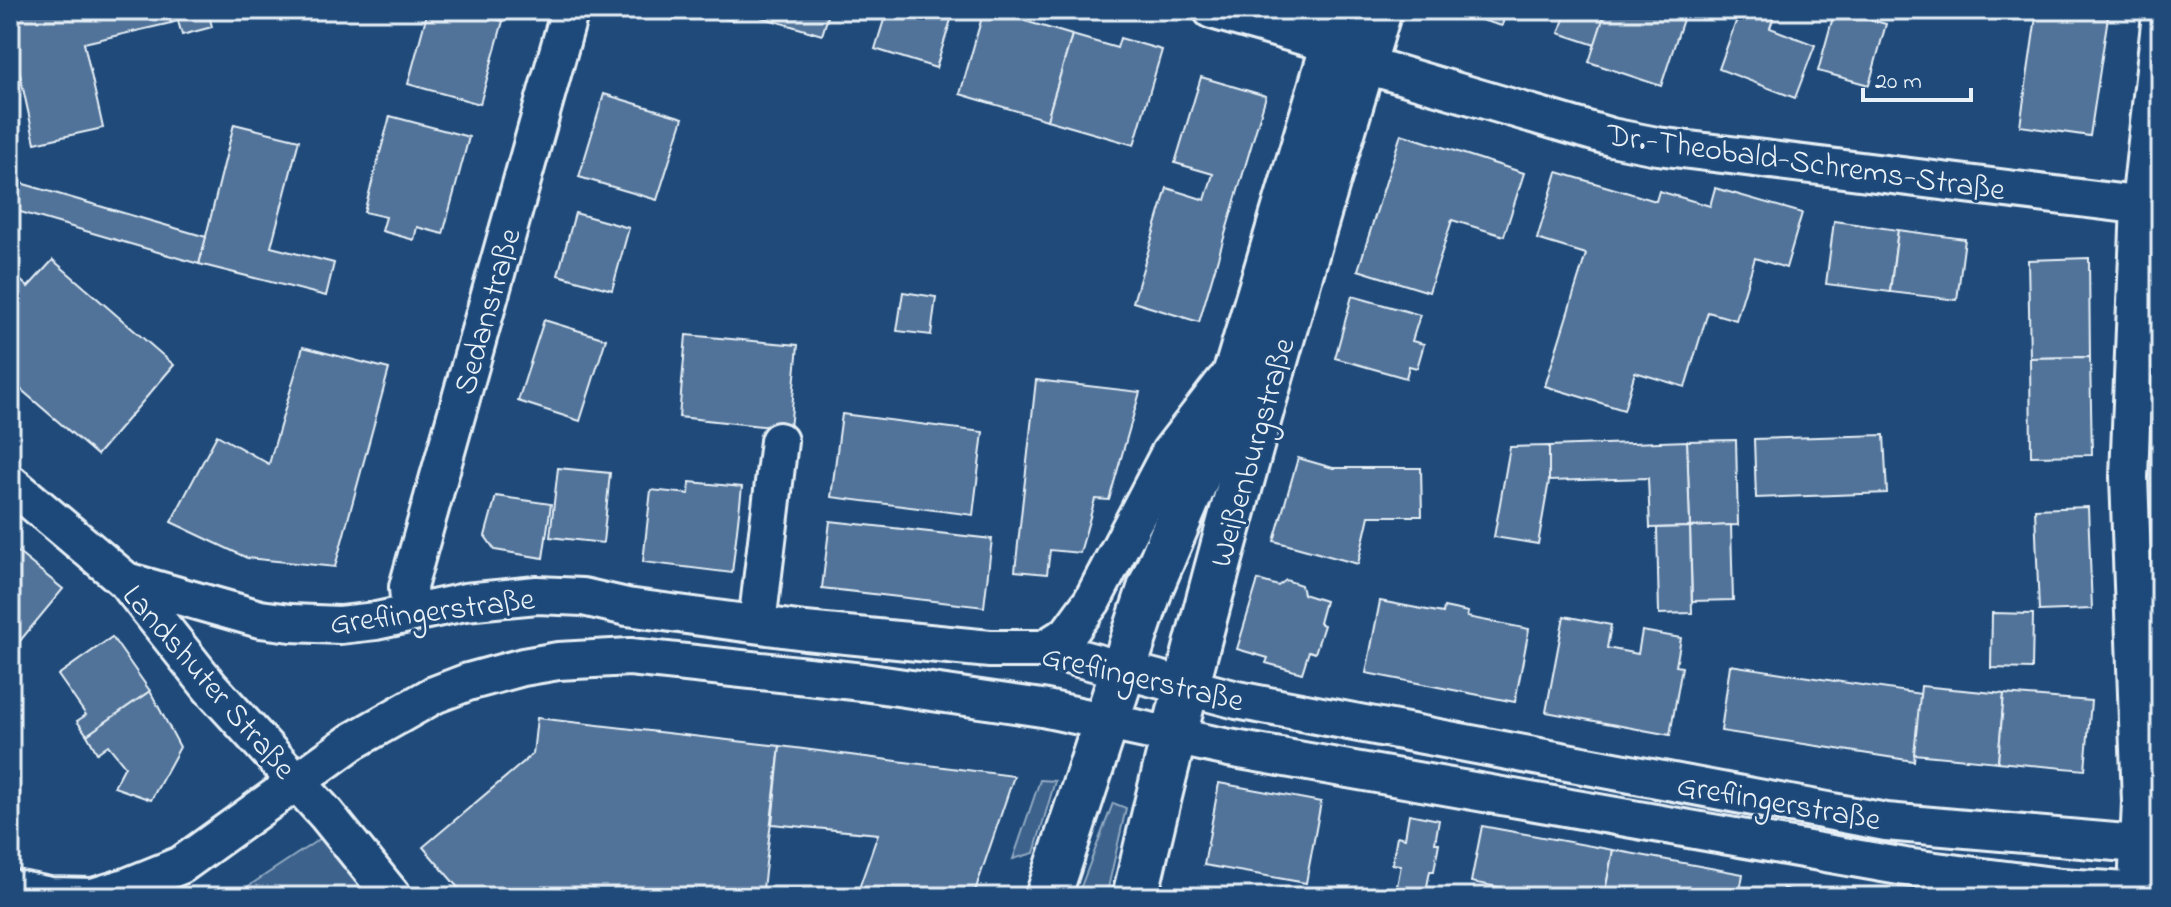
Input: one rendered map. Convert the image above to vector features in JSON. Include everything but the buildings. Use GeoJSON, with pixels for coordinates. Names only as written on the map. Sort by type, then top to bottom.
{"type":"FeatureCollection","features":[{"type":"Feature","properties":{"kind":"main road","name":"Weißenburgstraße"},"geometry":{"type":"LineString","coordinates":[[1048,897],[1151,586],[1203,462],[1239,363],[1347,40],[1379,10]]}},
{"type":"Feature","properties":{"kind":"main road","name":"Weißenburgstraße"},"geometry":{"type":"LineString","coordinates":[[1135,897],[1185,687],[1273,368],[1347,40]]}},
{"type":"Feature","properties":{"kind":"street","name":"Sedanstraße"},"geometry":{"type":"LineString","coordinates":[[410,613],[408,587],[570,10]]}},
{"type":"Feature","properties":{"kind":"street","name":"Dr.-Theobald-Schrems-Straße"},"geometry":{"type":"LineString","coordinates":[[1212,10],[1347,40],[1611,137],[1657,146],[2150,206]]}},
{"type":"Feature","properties":{"kind":"street"},"geometry":{"type":"LineString","coordinates":[[2145,894],[2150,845],[2141,802],[2129,477],[2161,15]]}},
{"type":"Feature","properties":{"kind":"street","name":"Weißenburgstraße"},"geometry":{"type":"LineString","coordinates":[[1044,649],[1068,634],[1092,601],[1170,452],[1239,363]]}},
{"type":"Feature","properties":{"kind":"street"},"geometry":{"type":"LineString","coordinates":[[757,624],[779,441]]}},
{"type":"Feature","properties":{"kind":"street","name":"Landshuter Straße"},"geometry":{"type":"LineString","coordinates":[[10,483],[126,581],[210,687],[297,782],[393,897]]}},
{"type":"Feature","properties":{"kind":"street","name":"Greflingerstraße"},"geometry":{"type":"LineString","coordinates":[[126,581],[260,619],[291,623],[340,625],[465,602],[537,595],[583,597],[627,607],[821,633],[990,649],[1044,649],[1237,700],[1886,822],[2150,845]]}},
{"type":"Feature","properties":{"kind":"street","name":"Greflingerstraße"},"geometry":{"type":"LineString","coordinates":[[181,865],[353,741],[405,709],[468,682],[558,661],[630,657],[863,682],[1042,708],[1172,737],[1890,864],[2061,887],[2145,894]]}},
{"type":"Feature","properties":{"kind":"street"},"geometry":{"type":"LineString","coordinates":[[10,888],[50,896],[93,897],[181,865]]}},
{"type":"Feature","properties":{"kind":"street"},"geometry":{"type":"LineString","coordinates":[[155,897],[181,865]]}},
{"type":"Feature","properties":{"kind":"shaded area"},"geometry":{"type":"Polygon","coordinates":[[[1040,780],[1055,781],[1034,853],[1013,859],[1040,780]]]}},
{"type":"Feature","properties":{"kind":"shaded area"},"geometry":{"type":"Polygon","coordinates":[[[1113,803],[1126,808],[1106,897],[1077,897],[1113,803]]]}},
{"type":"Feature","properties":{"kind":"shaded area"},"geometry":{"type":"Polygon","coordinates":[[[321,838],[371,897],[232,897],[321,838]]]}}]}
